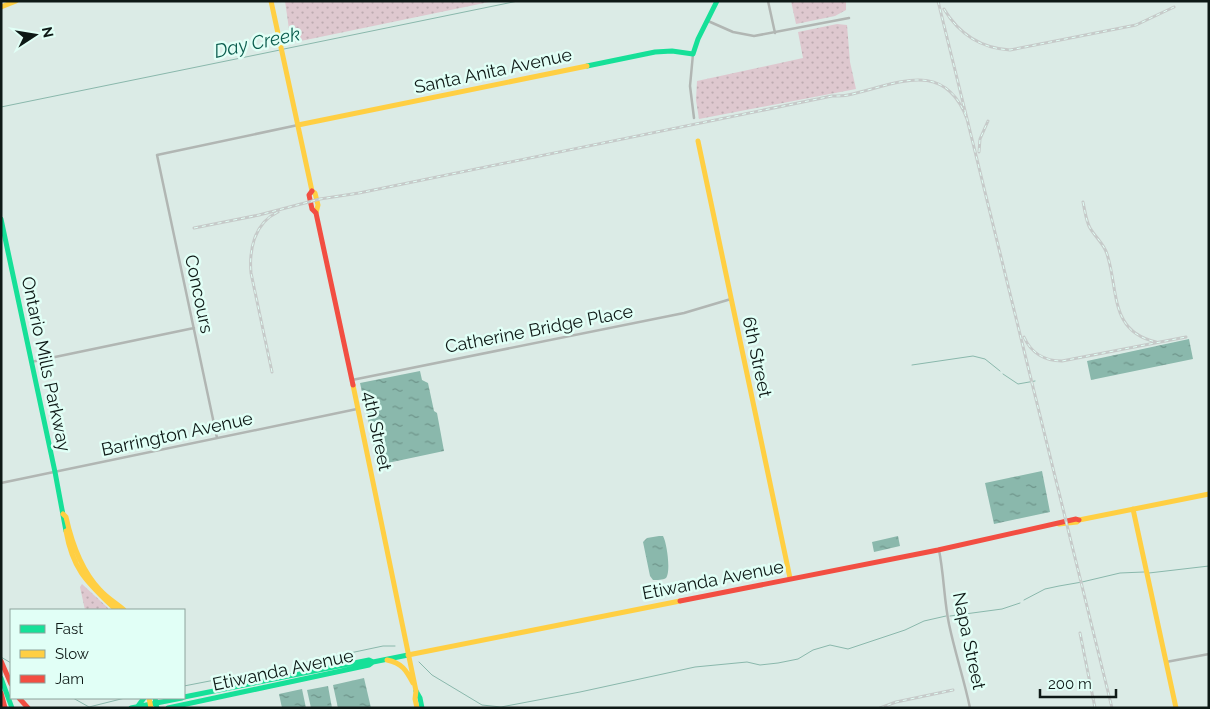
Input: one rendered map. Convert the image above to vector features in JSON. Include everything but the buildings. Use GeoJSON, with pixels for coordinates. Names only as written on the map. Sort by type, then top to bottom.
{"type":"FeatureCollection","features":[{"type":"Feature","properties":{"kind":"main road"},"geometry":{"type":"LineString","coordinates":[[1,7],[16,1]]}},
{"type":"Feature","properties":{"kind":"main road","name":"4th Street"},"geometry":{"type":"LineString","coordinates":[[271,1],[312,191],[309,195],[312,209],[316,213],[416,691]]}},
{"type":"Feature","properties":{"kind":"main road"},"geometry":{"type":"LineString","coordinates":[[693,54],[698,39],[717,1]]}},
{"type":"Feature","properties":{"kind":"main road","name":"Santa Anita Avenue"},"geometry":{"type":"LineString","coordinates":[[298,125],[655,52],[672,51],[693,54]]}},
{"type":"Feature","properties":{"kind":"main road","name":"6th Street"},"geometry":{"type":"LineString","coordinates":[[698,141],[790,578]]}},
{"type":"Feature","properties":{"kind":"main road","name":"Ontario Mills Parkway"},"geometry":{"type":"LineString","coordinates":[[1,219],[55,472],[68,544],[78,569],[91,588],[115,609]]}},
{"type":"Feature","properties":{"kind":"main road","name":"Etiwanda Avenue"},"geometry":{"type":"LineString","coordinates":[[171,707],[369,665],[373,662],[938,550],[1059,524],[1060,522],[1079,520],[1209,494]]}},
{"type":"Feature","properties":{"kind":"main road"},"geometry":{"type":"LineString","coordinates":[[1133,509],[1176,708]]}},
{"type":"Feature","properties":{"kind":"main road","name":"Ontario Mills Parkway"},"geometry":{"type":"LineString","coordinates":[[63,514],[66,517],[75,553],[87,575],[123,609]]}},
{"type":"Feature","properties":{"kind":"main road","name":"Etiwanda Avenue"},"geometry":{"type":"LineString","coordinates":[[185,698],[369,660],[373,662]]}},
{"type":"Feature","properties":{"kind":"main road"},"geometry":{"type":"LineString","coordinates":[[386,660],[403,666],[415,685]]}},
{"type":"Feature","properties":{"kind":"main road"},"geometry":{"type":"LineString","coordinates":[[1,661],[10,682]]}},
{"type":"Feature","properties":{"kind":"main road"},"geometry":{"type":"LineString","coordinates":[[1,678],[12,708]]}},
{"type":"Feature","properties":{"kind":"main road"},"geometry":{"type":"LineString","coordinates":[[416,691],[417,708]]}},
{"type":"Feature","properties":{"kind":"main road"},"geometry":{"type":"LineString","coordinates":[[416,691],[422,708]]}},
{"type":"Feature","properties":{"kind":"main road"},"geometry":{"type":"LineString","coordinates":[[1,693],[5,708]]}},
{"type":"Feature","properties":{"kind":"main road"},"geometry":{"type":"LineString","coordinates":[[19,699],[28,708]]}},
{"type":"Feature","properties":{"kind":"main road"},"geometry":{"type":"LineString","coordinates":[[138,706],[143,699]]}},
{"type":"Feature","properties":{"kind":"main road","name":"Etiwanda Avenue"},"geometry":{"type":"LineString","coordinates":[[131,708],[178,699]]}},
{"type":"Feature","properties":{"kind":"street"},"geometry":{"type":"LineString","coordinates":[[768,1],[775,33]]}},
{"type":"Feature","properties":{"kind":"street"},"geometry":{"type":"LineString","coordinates":[[708,20],[728,31],[743,35],[759,36],[849,18]]}},
{"type":"Feature","properties":{"kind":"street"},"geometry":{"type":"LineString","coordinates":[[693,54],[690,71],[690,90],[694,118]]}},
{"type":"Feature","properties":{"kind":"street","name":"Concours"},"geometry":{"type":"LineString","coordinates":[[217,438],[157,155],[298,125]]}},
{"type":"Feature","properties":{"kind":"street","name":"Catherine Bridge Place"},"geometry":{"type":"LineString","coordinates":[[352,380],[684,313],[731,299]]}},
{"type":"Feature","properties":{"kind":"street"},"geometry":{"type":"LineString","coordinates":[[31,362],[194,328]]}},
{"type":"Feature","properties":{"kind":"street","name":"Barrington Avenue"},"geometry":{"type":"LineString","coordinates":[[1,483],[358,409]]}},
{"type":"Feature","properties":{"kind":"street","name":"Napa Street"},"geometry":{"type":"LineString","coordinates":[[938,550],[956,657],[965,681],[970,708]]}},
{"type":"Feature","properties":{"kind":"street"},"geometry":{"type":"LineString","coordinates":[[1166,663],[1209,654]]}},
{"type":"Feature","properties":{"kind":"shaded area"},"geometry":{"type":"Polygon","coordinates":[[[285,1],[494,1],[291,43],[285,1]]]}},
{"type":"Feature","properties":{"kind":"shaded area"},"geometry":{"type":"Polygon","coordinates":[[[791,1],[846,1],[846,10],[835,16],[796,24],[791,1]]]}},
{"type":"Feature","properties":{"kind":"shaded area"},"geometry":{"type":"Polygon","coordinates":[[[837,24],[847,25],[850,62],[856,89],[699,119],[696,100],[697,81],[803,58],[798,32],[837,24]]]}},
{"type":"Feature","properties":{"kind":"shaded area"},"geometry":{"type":"Polygon","coordinates":[[[82,584],[108,609],[85,609],[80,587],[82,584]]]}},
{"type":"Feature","properties":{"kind":"water"},"geometry":{"type":"Polygon","coordinates":[[[1189,339],[1193,359],[1091,380],[1087,361],[1189,339]]]}},
{"type":"Feature","properties":{"kind":"water"},"geometry":{"type":"Polygon","coordinates":[[[420,371],[422,380],[428,383],[434,411],[437,413],[444,451],[378,465],[360,383],[420,371]]]}},
{"type":"Feature","properties":{"kind":"water"},"geometry":{"type":"Polygon","coordinates":[[[1042,471],[1050,512],[994,524],[985,483],[1042,471]]]}},
{"type":"Feature","properties":{"kind":"water"},"geometry":{"type":"Polygon","coordinates":[[[663,536],[667,551],[668,570],[666,578],[653,580],[650,576],[643,542],[647,538],[663,536]]]}},
{"type":"Feature","properties":{"kind":"water"},"geometry":{"type":"Polygon","coordinates":[[[898,536],[900,546],[874,552],[872,542],[898,536]]]}},
{"type":"Feature","properties":{"kind":"water"},"geometry":{"type":"Polygon","coordinates":[[[364,678],[371,708],[338,708],[333,685],[364,678]]]}},
{"type":"Feature","properties":{"kind":"water"},"geometry":{"type":"Polygon","coordinates":[[[328,686],[332,708],[311,708],[307,690],[328,686]]]}},
{"type":"Feature","properties":{"kind":"water"},"geometry":{"type":"Polygon","coordinates":[[[302,689],[306,708],[282,708],[279,694],[302,689]]]}},
{"type":"Feature","properties":{"kind":"waterway","name":"Day Creek"},"geometry":{"type":"LineString","coordinates":[[284,49],[518,1]]}},
{"type":"Feature","properties":{"kind":"waterway","name":"Day Creek"},"geometry":{"type":"LineString","coordinates":[[1,107],[280,50]]}},
{"type":"Feature","properties":{"kind":"waterway"},"geometry":{"type":"LineString","coordinates":[[912,365],[973,356],[985,359],[1000,371]]}},
{"type":"Feature","properties":{"kind":"waterway"},"geometry":{"type":"LineString","coordinates":[[1003,374],[1018,384],[1035,381]]}},
{"type":"Feature","properties":{"kind":"waterway"},"geometry":{"type":"LineString","coordinates":[[1149,573],[1209,566]]}},
{"type":"Feature","properties":{"kind":"waterway"},"geometry":{"type":"LineString","coordinates":[[1024,600],[1045,589],[1120,573],[1144,572]]}},
{"type":"Feature","properties":{"kind":"waterway"},"geometry":{"type":"LineString","coordinates":[[950,616],[1002,609],[1020,603]]}},
{"type":"Feature","properties":{"kind":"waterway"},"geometry":{"type":"LineString","coordinates":[[419,662],[432,675],[482,705],[501,707],[695,667],[747,662],[760,665],[778,663],[798,659],[813,650],[830,645],[848,649],[905,630],[924,621],[946,616]]}},
{"type":"Feature","properties":{"kind":"waterway"},"geometry":{"type":"LineString","coordinates":[[298,664],[383,646],[395,646]]}},
{"type":"Feature","properties":{"kind":"waterway"},"geometry":{"type":"LineString","coordinates":[[1,657],[10,662]]}},
{"type":"Feature","properties":{"kind":"waterway"},"geometry":{"type":"LineString","coordinates":[[185,686],[282,667]]}},
{"type":"Feature","properties":{"kind":"waterway"},"geometry":{"type":"LineString","coordinates":[[75,699],[89,707],[121,699]]}},
{"type":"Feature","properties":{"kind":"railway"},"geometry":{"type":"LineString","coordinates":[[938,1],[1112,708]]}},
{"type":"Feature","properties":{"kind":"railway"},"geometry":{"type":"LineString","coordinates":[[944,9],[956,26],[971,38],[989,46],[1010,50],[1136,25],[1174,7]]}},
{"type":"Feature","properties":{"kind":"railway"},"geometry":{"type":"LineString","coordinates":[[194,228],[259,215],[320,199],[359,193],[832,96],[848,95],[900,82],[916,80],[932,82],[945,88],[957,100],[967,119]]}},
{"type":"Feature","properties":{"kind":"railway"},"geometry":{"type":"LineString","coordinates":[[979,152],[980,139],[988,121]]}},
{"type":"Feature","properties":{"kind":"railway"},"geometry":{"type":"LineString","coordinates":[[1083,202],[1092,232],[1107,254],[1118,308],[1123,319],[1130,329],[1141,337],[1156,342]]}},
{"type":"Feature","properties":{"kind":"railway"},"geometry":{"type":"LineString","coordinates":[[272,372],[251,273],[251,255],[258,230],[263,223],[278,212]]}},
{"type":"Feature","properties":{"kind":"railway"},"geometry":{"type":"LineString","coordinates":[[1024,337],[1030,348],[1035,352],[1044,358],[1056,361],[1186,337]]}},
{"type":"Feature","properties":{"kind":"railway"},"geometry":{"type":"LineString","coordinates":[[1080,633],[1095,708]]}},
{"type":"Feature","properties":{"kind":"railway"},"geometry":{"type":"LineString","coordinates":[[880,708],[896,702],[953,690]]}},
{"type":"Feature","properties":{"kind":"traffic: fast"},"geometry":{"type":"LineString","coordinates":[[587,66],[655,52],[672,51],[693,54],[698,39],[717,1]]}},
{"type":"Feature","properties":{"kind":"traffic: fast"},"geometry":{"type":"LineString","coordinates":[[1,219],[66,531]]}},
{"type":"Feature","properties":{"kind":"traffic: fast"},"geometry":{"type":"LineString","coordinates":[[168,708],[408,655]]}},
{"type":"Feature","properties":{"kind":"traffic: fast"},"geometry":{"type":"LineString","coordinates":[[185,697],[369,660],[373,662]]}},
{"type":"Feature","properties":{"kind":"traffic: fast"},"geometry":{"type":"LineString","coordinates":[[1,678],[12,708]]}},
{"type":"Feature","properties":{"kind":"traffic: fast"},"geometry":{"type":"LineString","coordinates":[[416,691],[422,708]]}},
{"type":"Feature","properties":{"kind":"traffic: fast"},"geometry":{"type":"LineString","coordinates":[[138,706],[143,699]]}},
{"type":"Feature","properties":{"kind":"traffic: fast"},"geometry":{"type":"LineString","coordinates":[[155,699],[157,708]]}},
{"type":"Feature","properties":{"kind":"traffic: fast"},"geometry":{"type":"LineString","coordinates":[[131,708],[177,699]]}},
{"type":"Feature","properties":{"kind":"traffic: slow"},"geometry":{"type":"LineString","coordinates":[[1,7],[16,1]]}},
{"type":"Feature","properties":{"kind":"traffic: slow"},"geometry":{"type":"LineString","coordinates":[[271,1],[312,191],[315,193],[318,205],[316,213]]}},
{"type":"Feature","properties":{"kind":"traffic: slow"},"geometry":{"type":"LineString","coordinates":[[298,125],[587,66]]}},
{"type":"Feature","properties":{"kind":"traffic: slow"},"geometry":{"type":"LineString","coordinates":[[698,141],[790,578]]}},
{"type":"Feature","properties":{"kind":"traffic: slow"},"geometry":{"type":"LineString","coordinates":[[353,385],[416,691],[417,708]]}},
{"type":"Feature","properties":{"kind":"traffic: slow"},"geometry":{"type":"LineString","coordinates":[[1059,524],[1077,522],[1079,520],[1209,494]]}},
{"type":"Feature","properties":{"kind":"traffic: slow"},"geometry":{"type":"LineString","coordinates":[[1133,509],[1176,708]]}},
{"type":"Feature","properties":{"kind":"traffic: slow"},"geometry":{"type":"LineString","coordinates":[[63,514],[66,517],[71,537],[82,565],[103,593],[123,609]]}},
{"type":"Feature","properties":{"kind":"traffic: slow"},"geometry":{"type":"LineString","coordinates":[[66,531],[73,556],[83,575],[115,609]]}},
{"type":"Feature","properties":{"kind":"traffic: slow"},"geometry":{"type":"LineString","coordinates":[[408,655],[680,601]]}},
{"type":"Feature","properties":{"kind":"traffic: slow"},"geometry":{"type":"LineString","coordinates":[[387,660],[403,668],[413,683]]}},
{"type":"Feature","properties":{"kind":"traffic: slow"},"geometry":{"type":"LineString","coordinates":[[149,699],[151,708]]}},
{"type":"Feature","properties":{"kind":"traffic: jam"},"geometry":{"type":"LineString","coordinates":[[312,191],[309,195],[312,209],[316,213],[353,385]]}},
{"type":"Feature","properties":{"kind":"traffic: jam"},"geometry":{"type":"LineString","coordinates":[[680,601],[938,550],[1076,519],[1079,520]]}},
{"type":"Feature","properties":{"kind":"traffic: jam"},"geometry":{"type":"LineString","coordinates":[[1,661],[10,682]]}},
{"type":"Feature","properties":{"kind":"traffic: jam"},"geometry":{"type":"LineString","coordinates":[[1,693],[5,708]]}},
{"type":"Feature","properties":{"kind":"traffic: jam"},"geometry":{"type":"LineString","coordinates":[[20,699],[28,708]]}}]}
